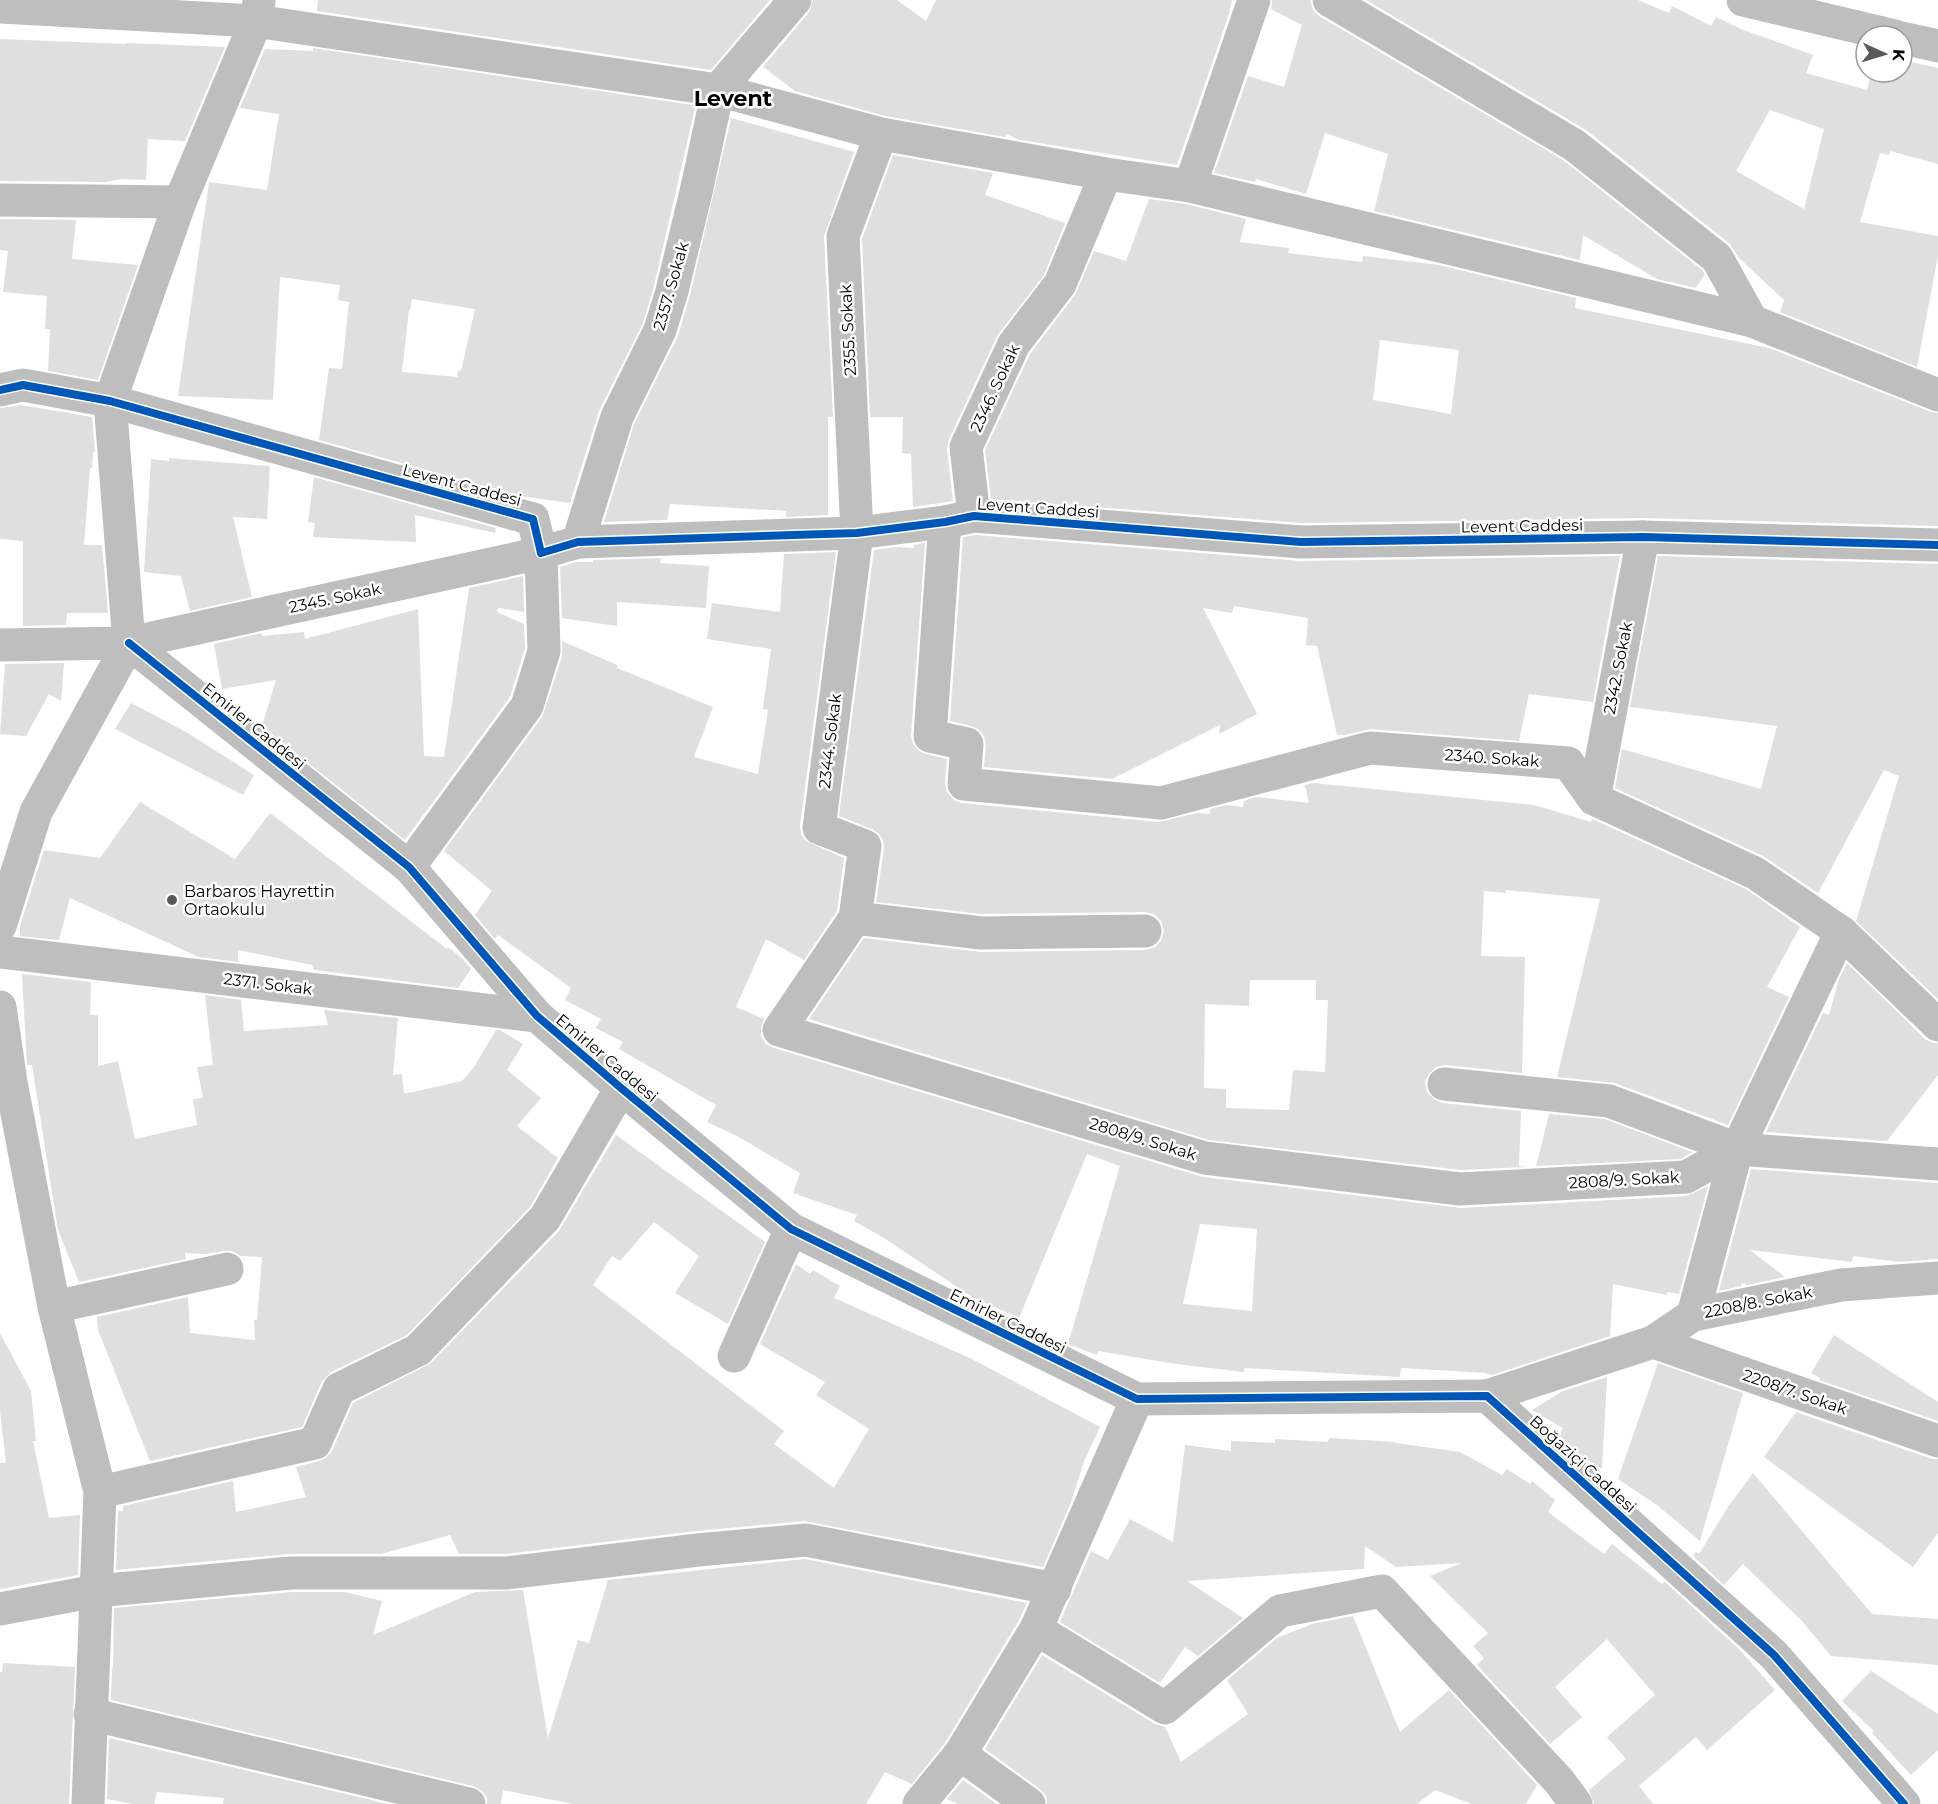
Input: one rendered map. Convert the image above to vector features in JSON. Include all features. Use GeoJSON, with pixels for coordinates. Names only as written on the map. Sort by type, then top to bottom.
{"type":"FeatureCollection","features":[{"type":"Feature","properties":{"kind":"street"},"geometry":{"type":"LineString","coordinates":[[718,90],[795,0]]}},
{"type":"Feature","properties":{"kind":"street"},"geometry":{"type":"LineString","coordinates":[[1190,186],[1254,0]]}},
{"type":"Feature","properties":{"kind":"street"},"geometry":{"type":"LineString","coordinates":[[1329,0],[1574,146],[1717,258],[1752,321]]}},
{"type":"Feature","properties":{"kind":"street"},"geometry":{"type":"LineString","coordinates":[[1750,1],[1854,26]]}},
{"type":"Feature","properties":{"kind":"street"},"geometry":{"type":"LineString","coordinates":[[0,7],[257,10],[718,90],[881,134],[1106,174],[1190,186],[1752,321],[1938,395]]}},
{"type":"Feature","properties":{"kind":"street"},"geometry":{"type":"LineString","coordinates":[[0,926],[36,812],[129,643],[110,401],[180,202],[257,10]]}},
{"type":"Feature","properties":{"kind":"street"},"geometry":{"type":"LineString","coordinates":[[1914,41],[1938,46]]}},
{"type":"Feature","properties":{"kind":"street","name":"2357. Sokak"},"geometry":{"type":"LineString","coordinates":[[578,542],[617,417],[660,330],[696,192],[718,90]]}},
{"type":"Feature","properties":{"kind":"street","name":"2355. Sokak"},"geometry":{"type":"LineString","coordinates":[[857,533],[843,236],[881,134]]}},
{"type":"Feature","properties":{"kind":"street","name":"2346. Sokak"},"geometry":{"type":"LineString","coordinates":[[964,784],[967,744],[930,736],[960,519],[966,447],[1014,344],[1060,284],[1106,174]]}},
{"type":"Feature","properties":{"kind":"street"},"geometry":{"type":"LineString","coordinates":[[0,200],[180,202]]}},
{"type":"Feature","properties":{"kind":"street"},"geometry":{"type":"LineString","coordinates":[[0,390],[23,385],[110,401]]}},
{"type":"Feature","properties":{"kind":"street","name":"Levent Caddesi"},"geometry":{"type":"LineString","coordinates":[[110,401],[533,519],[541,553],[578,542],[857,533],[960,519],[1300,542],[1643,537],[1938,545]]}},
{"type":"Feature","properties":{"kind":"street","name":"2344. Sokak"},"geometry":{"type":"LineString","coordinates":[[855,918],[865,846],[819,828],[857,533]]}},
{"type":"Feature","properties":{"kind":"street","name":"2342. Sokak"},"geometry":{"type":"LineString","coordinates":[[1594,799],[1643,537]]}},
{"type":"Feature","properties":{"kind":"street"},"geometry":{"type":"LineString","coordinates":[[409,867],[527,706],[544,651],[541,553]]}},
{"type":"Feature","properties":{"kind":"street","name":"2345. Sokak"},"geometry":{"type":"LineString","coordinates":[[0,645],[129,643],[541,553]]}},
{"type":"Feature","properties":{"kind":"street","name":"Emirler Caddesi"},"geometry":{"type":"LineString","coordinates":[[129,643],[409,867],[537,1016],[791,1229],[1137,1399]]}},
{"type":"Feature","properties":{"kind":"street","name":"2340. Sokak"},"geometry":{"type":"LineString","coordinates":[[964,784],[1161,803],[1370,748],[1569,763],[1594,799]]}},
{"type":"Feature","properties":{"kind":"street"},"geometry":{"type":"LineString","coordinates":[[1594,799],[1755,873],[1841,932],[1938,1025]]}},
{"type":"Feature","properties":{"kind":"street"},"geometry":{"type":"LineString","coordinates":[[855,918],[981,933],[1145,931]]}},
{"type":"Feature","properties":{"kind":"street","name":"2808/9. Sokak"},"geometry":{"type":"LineString","coordinates":[[855,918],[779,1030],[1205,1158],[1460,1188],[1686,1177],[1737,1149]]}},
{"type":"Feature","properties":{"kind":"street"},"geometry":{"type":"LineString","coordinates":[[1693,1315],[1737,1149],[1841,932]]}},
{"type":"Feature","properties":{"kind":"street","name":"2371. Sokak"},"geometry":{"type":"LineString","coordinates":[[0,952],[537,1016]]}},
{"type":"Feature","properties":{"kind":"street"},"geometry":{"type":"LineString","coordinates":[[0,1007],[5,1083],[54,1307],[100,1492],[88,1804]]}},
{"type":"Feature","properties":{"kind":"street"},"geometry":{"type":"LineString","coordinates":[[1444,1084],[1609,1101],[1737,1149],[1938,1164]]}},
{"type":"Feature","properties":{"kind":"street"},"geometry":{"type":"LineString","coordinates":[[100,1492],[315,1443],[339,1389],[418,1350],[545,1218],[621,1088]]}},
{"type":"Feature","properties":{"kind":"street"},"geometry":{"type":"LineString","coordinates":[[734,1356],[791,1229]]}},
{"type":"Feature","properties":{"kind":"street"},"geometry":{"type":"LineString","coordinates":[[54,1307],[227,1269]]}},
{"type":"Feature","properties":{"kind":"street","name":"2208/8. Sokak"},"geometry":{"type":"LineString","coordinates":[[1487,1396],[1653,1342],[1693,1315],[1841,1285],[1938,1278]]}},
{"type":"Feature","properties":{"kind":"street","name":"2208/7. Sokak"},"geometry":{"type":"LineString","coordinates":[[1653,1342],[1938,1441]]}},
{"type":"Feature","properties":{"kind":"street"},"geometry":{"type":"LineString","coordinates":[[919,1804],[960,1754],[1036,1629],[1137,1399],[1487,1396]]}},
{"type":"Feature","properties":{"kind":"street","name":"Boğaziçi Caddesi"},"geometry":{"type":"LineString","coordinates":[[1487,1396],[1774,1655],[1904,1804]]}},
{"type":"Feature","properties":{"kind":"street"},"geometry":{"type":"LineString","coordinates":[[0,1609],[96,1591],[291,1574],[506,1573],[698,1550],[806,1540],[1055,1589]]}},
{"type":"Feature","properties":{"kind":"street"},"geometry":{"type":"LineString","coordinates":[[1036,1629],[1165,1708],[1280,1611],[1382,1591],[1558,1781],[1576,1804]]}},
{"type":"Feature","properties":{"kind":"street"},"geometry":{"type":"LineString","coordinates":[[90,1714],[469,1804]]}},
{"type":"Feature","properties":{"kind":"street"},"geometry":{"type":"LineString","coordinates":[[960,1754],[1029,1804]]}},
{"type":"Feature","properties":{"kind":"building"},"geometry":{"type":"Polygon","coordinates":[[[318,0],[770,0],[711,70],[317,11],[318,0]]]}},
{"type":"Feature","properties":{"kind":"building"},"geometry":{"type":"Polygon","coordinates":[[[813,0],[897,0],[926,21],[936,0],[1232,0],[1177,165],[1020,140],[1006,134],[1005,137],[885,116],[795,91],[763,67],[809,12],[813,0]]]}},
{"type":"Feature","properties":{"kind":"building"},"geometry":{"type":"Polygon","coordinates":[[[1272,0],[1310,0],[1313,10],[1319,16],[1563,160],[1702,270],[1705,274],[1696,288],[1657,279],[1583,235],[1580,260],[1374,211],[1388,154],[1325,133],[1306,194],[1256,179],[1255,182],[1214,173],[1248,76],[1284,87],[1302,25],[1271,9],[1272,0]]]}},
{"type":"Feature","properties":{"kind":"building"},"geometry":{"type":"Polygon","coordinates":[[[1366,0],[1638,0],[1669,13],[1672,6],[1711,26],[1716,17],[1741,29],[1813,55],[1806,73],[1867,90],[1868,84],[1914,84],[1914,63],[1938,68],[1938,164],[1890,151],[1889,155],[1880,153],[1860,222],[1938,236],[1938,256],[1917,367],[1780,312],[1784,300],[1739,258],[1729,243],[1586,130],[1366,0]],[[1770,110],[1736,171],[1804,209],[1824,129],[1770,110]]]}},
{"type":"Feature","properties":{"kind":"building"},"geometry":{"type":"Polygon","coordinates":[[[0,39],[225,47],[185,141],[148,139],[146,180],[0,181],[0,39]]]}},
{"type":"Feature","properties":{"kind":"building"},"geometry":{"type":"Polygon","coordinates":[[[313,48],[693,105],[692,107],[695,108],[654,286],[643,323],[599,411],[570,503],[520,496],[319,440],[329,368],[342,369],[349,302],[338,300],[340,285],[280,277],[273,400],[178,396],[209,182],[267,190],[279,114],[240,108],[265,49],[313,51],[313,48]],[[412,299],[402,372],[457,377],[458,370],[461,371],[475,309],[412,299]]]}},
{"type":"Feature","properties":{"kind":"building"},"geometry":{"type":"Polygon","coordinates":[[[731,118],[854,152],[824,236],[833,417],[828,417],[828,515],[786,517],[786,511],[670,504],[667,520],[604,522],[634,424],[678,336],[690,295],[731,118]]]}},
{"type":"Feature","properties":{"kind":"building"},"geometry":{"type":"Polygon","coordinates":[[[893,155],[993,173],[985,195],[1065,223],[1044,275],[997,336],[949,439],[947,449],[953,501],[913,507],[911,454],[902,453],[903,417],[870,417],[862,239],[893,155]]]}},
{"type":"Feature","properties":{"kind":"building"},"geometry":{"type":"Polygon","coordinates":[[[1149,199],[1186,204],[1246,219],[1240,242],[1289,248],[1288,253],[1362,262],[1363,256],[1439,265],[1576,298],[1575,308],[1769,348],[1938,413],[1938,526],[1644,518],[1302,523],[991,499],[985,450],[1030,354],[1075,295],[1094,251],[1126,261],[1149,199]],[[1380,340],[1373,400],[1451,414],[1459,350],[1380,340]]]}},
{"type":"Feature","properties":{"kind":"building"},"geometry":{"type":"Polygon","coordinates":[[[0,219],[76,220],[72,259],[138,265],[98,380],[48,371],[50,329],[45,329],[47,296],[3,292],[8,251],[0,250],[0,219]]]}},
{"type":"Feature","properties":{"kind":"building"},"geometry":{"type":"Polygon","coordinates":[[[21,405],[92,417],[95,452],[93,451],[92,468],[90,468],[84,545],[102,545],[108,613],[67,613],[66,625],[23,626],[23,541],[0,539],[0,408],[21,405]]]}},
{"type":"Feature","properties":{"kind":"building"},"geometry":{"type":"Polygon","coordinates":[[[169,458],[270,466],[267,519],[233,517],[252,597],[190,611],[181,576],[144,572],[151,459],[169,461],[169,458]]]}},
{"type":"Feature","properties":{"kind":"building"},"geometry":{"type":"Polygon","coordinates":[[[314,477],[496,528],[495,533],[415,515],[416,542],[313,537],[315,523],[308,522],[314,477]]]}},
{"type":"Feature","properties":{"kind":"building"},"geometry":{"type":"Polygon","coordinates":[[[975,535],[1300,561],[1620,556],[1593,702],[1529,694],[1519,741],[1371,729],[1337,735],[1317,646],[1306,645],[1308,618],[1234,606],[1232,613],[1203,608],[1257,714],[1219,734],[1220,725],[1112,779],[984,767],[986,745],[984,736],[978,729],[950,721],[963,537],[975,535]]]}},
{"type":"Feature","properties":{"kind":"building"},"geometry":{"type":"Polygon","coordinates":[[[925,543],[911,735],[913,744],[919,751],[947,759],[945,783],[947,792],[954,800],[962,803],[1159,822],[1197,813],[1210,814],[1210,809],[1226,805],[1243,807],[1244,801],[1256,797],[1309,803],[1305,785],[1313,783],[1534,805],[1591,822],[1592,819],[1746,889],[1800,927],[1767,987],[1789,997],[1728,1125],[1615,1083],[1557,1077],[1600,899],[1506,890],[1506,893],[1484,891],[1481,956],[1525,957],[1522,1073],[1445,1065],[1436,1067],[1425,1082],[1427,1092],[1442,1103],[1521,1111],[1519,1166],[1526,1167],[1461,1170],[1209,1140],[809,1019],[864,938],[981,952],[1145,950],[1155,947],[1161,941],[1164,931],[1161,921],[1154,914],[1145,912],[982,914],[876,902],[884,849],[883,840],[872,829],[839,816],[874,550],[897,547],[914,548],[914,545],[925,543]],[[1250,980],[1249,1006],[1205,1004],[1204,1088],[1226,1089],[1226,1108],[1289,1110],[1293,1070],[1325,1072],[1328,1000],[1316,1000],[1316,980],[1250,980]]]}},
{"type":"Feature","properties":{"kind":"building"},"geometry":{"type":"Polygon","coordinates":[[[836,552],[800,826],[801,834],[806,841],[844,858],[837,911],[804,960],[766,939],[736,1007],[764,1019],[761,1036],[766,1044],[1203,1177],[1461,1208],[1687,1196],[1708,1186],[1679,1294],[1667,1292],[1667,1295],[1613,1284],[1610,1336],[1492,1375],[1401,1368],[1400,1377],[1244,1368],[1244,1372],[1098,1351],[1097,1355],[1068,1344],[1120,1166],[1087,1154],[1019,1318],[972,1297],[884,1238],[854,1221],[857,1215],[793,1193],[800,1173],[737,1136],[707,1122],[716,1105],[619,1049],[623,1042],[596,1028],[601,1019],[565,1000],[571,988],[498,935],[495,939],[475,915],[492,891],[444,851],[542,717],[562,657],[562,641],[617,665],[617,668],[713,707],[694,757],[758,774],[768,710],[763,709],[771,649],[707,639],[712,603],[780,612],[784,554],[836,552]],[[1200,1224],[1183,1304],[1252,1311],[1257,1229],[1200,1224]]]}},
{"type":"Feature","properties":{"kind":"building"},"geometry":{"type":"Polygon","coordinates":[[[1658,556],[1938,564],[1938,999],[1856,921],[1899,776],[1884,770],[1818,893],[1763,856],[1615,788],[1622,749],[1761,789],[1777,726],[1630,707],[1658,556]]]}},
{"type":"Feature","properties":{"kind":"building"},"geometry":{"type":"Polygon","coordinates":[[[661,558],[660,563],[709,566],[706,608],[617,602],[617,626],[562,618],[560,567],[576,562],[593,562],[593,560],[661,558]]]}},
{"type":"Feature","properties":{"kind":"building"},"geometry":{"type":"Polygon","coordinates":[[[523,576],[524,612],[498,608],[497,612],[524,624],[525,648],[510,697],[405,840],[262,726],[276,680],[222,689],[214,644],[261,633],[262,636],[304,632],[305,639],[418,609],[424,756],[444,757],[469,588],[523,576]]]}},
{"type":"Feature","properties":{"kind":"building"},"geometry":{"type":"Polygon","coordinates":[[[64,663],[61,701],[49,694],[26,736],[0,734],[5,664],[64,663]]]}},
{"type":"Feature","properties":{"kind":"building"},"geometry":{"type":"Polygon","coordinates":[[[131,703],[186,732],[254,775],[243,795],[115,729],[131,703]]]}},
{"type":"Feature","properties":{"kind":"building"},"geometry":{"type":"Polygon","coordinates":[[[140,802],[235,859],[270,813],[447,949],[448,947],[471,969],[458,988],[314,970],[312,965],[238,950],[238,962],[199,957],[70,898],[59,940],[20,936],[20,926],[44,850],[100,858],[140,802]]]}},
{"type":"Feature","properties":{"kind":"building"},"geometry":{"type":"Polygon","coordinates":[[[1847,963],[1925,1039],[1938,1043],[1938,1075],[1887,1141],[1766,1132],[1823,1013],[1829,1015],[1839,979],[1847,963]]]}},
{"type":"Feature","properties":{"kind":"building"},"geometry":{"type":"Polygon","coordinates":[[[22,974],[91,982],[90,1015],[98,1015],[98,1066],[118,1061],[135,1139],[197,1125],[193,1099],[203,1098],[197,1067],[213,1065],[205,995],[241,1000],[244,1031],[328,1025],[324,1010],[398,1018],[393,1075],[402,1074],[404,1094],[462,1081],[474,1067],[496,1030],[500,1030],[523,1044],[507,1070],[541,1098],[517,1126],[558,1158],[530,1207],[407,1335],[331,1372],[322,1381],[302,1427],[150,1461],[98,1330],[97,1317],[188,1297],[190,1333],[255,1340],[254,1320],[257,1320],[262,1257],[241,1256],[232,1251],[206,1254],[185,1253],[186,1259],[79,1282],[58,1230],[32,1065],[27,1065],[22,974]]]}},
{"type":"Feature","properties":{"kind":"building"},"geometry":{"type":"Polygon","coordinates":[[[1549,1114],[1605,1119],[1692,1152],[1681,1159],[1536,1166],[1549,1114]]]}},
{"type":"Feature","properties":{"kind":"building"},"geometry":{"type":"Polygon","coordinates":[[[616,1135],[765,1242],[728,1324],[675,1293],[699,1256],[654,1222],[620,1261],[612,1256],[593,1285],[784,1431],[774,1444],[834,1488],[869,1429],[816,1395],[825,1382],[760,1344],[796,1264],[810,1274],[813,1270],[840,1286],[834,1298],[972,1359],[1100,1427],[1085,1459],[1070,1505],[1043,1567],[804,1521],[696,1531],[505,1554],[459,1554],[450,1535],[381,1554],[289,1554],[116,1570],[118,1511],[123,1511],[123,1506],[233,1481],[236,1512],[306,1497],[296,1467],[327,1457],[332,1451],[353,1403],[431,1363],[559,1231],[616,1135]]]}},
{"type":"Feature","properties":{"kind":"building"},"geometry":{"type":"Polygon","coordinates":[[[1751,1169],[1938,1183],[1938,1259],[1900,1262],[1853,1256],[1852,1262],[1750,1250],[1785,1277],[1747,1285],[1742,1283],[1741,1286],[1719,1291],[1751,1169]]]}},
{"type":"Feature","properties":{"kind":"building"},"geometry":{"type":"Polygon","coordinates":[[[0,1333],[31,1391],[36,1441],[33,1441],[49,1518],[80,1515],[78,1575],[0,1589],[0,1463],[6,1463],[0,1411],[0,1333]]]}},
{"type":"Feature","properties":{"kind":"building"},"geometry":{"type":"Polygon","coordinates":[[[1834,1335],[1938,1402],[1938,1421],[1819,1380],[1820,1378],[1811,1373],[1834,1335]]]}},
{"type":"Feature","properties":{"kind":"building"},"geometry":{"type":"Polygon","coordinates":[[[1658,1363],[1743,1393],[1700,1541],[1657,1505],[1618,1479],[1658,1363]]]}},
{"type":"Feature","properties":{"kind":"building"},"geometry":{"type":"Polygon","coordinates":[[[1607,1377],[1602,1469],[1578,1453],[1559,1435],[1563,1428],[1532,1410],[1563,1391],[1607,1377]]]}},
{"type":"Feature","properties":{"kind":"building"},"geometry":{"type":"Polygon","coordinates":[[[1796,1412],[1932,1459],[1938,1459],[1938,1533],[1913,1567],[1764,1457],[1796,1412]]]}},
{"type":"Feature","properties":{"kind":"building"},"geometry":{"type":"Polygon","coordinates":[[[1329,1438],[1396,1442],[1460,1452],[1502,1475],[1507,1469],[1530,1484],[1532,1481],[1555,1500],[1548,1512],[1604,1554],[1612,1544],[1662,1584],[1665,1582],[1739,1649],[1775,1690],[1707,1750],[1696,1737],[1639,1786],[1653,1804],[1594,1804],[1589,1790],[1626,1759],[1607,1737],[1655,1695],[1607,1639],[1555,1687],[1582,1717],[1550,1744],[1477,1665],[1484,1658],[1473,1646],[1488,1633],[1430,1576],[1462,1563],[1396,1567],[1365,1546],[1364,1569],[1187,1581],[1243,1618],[1198,1656],[1185,1647],[1160,1683],[1060,1622],[1091,1551],[1108,1560],[1130,1519],[1173,1542],[1185,1445],[1231,1451],[1231,1441],[1275,1443],[1275,1439],[1328,1442],[1329,1438]]]}},
{"type":"Feature","properties":{"kind":"building"},"geometry":{"type":"Polygon","coordinates":[[[1753,1473],[1872,1614],[1938,1619],[1938,1665],[1831,1656],[1802,1621],[1743,1564],[1724,1585],[1693,1556],[1696,1552],[1699,1554],[1728,1507],[1753,1473]]]}},
{"type":"Feature","properties":{"kind":"building"},"geometry":{"type":"Polygon","coordinates":[[[805,1559],[1027,1603],[945,1743],[912,1784],[885,1772],[866,1804],[573,1804],[503,1790],[501,1804],[487,1804],[487,1798],[482,1791],[473,1786],[111,1700],[114,1608],[292,1592],[345,1592],[382,1601],[373,1635],[475,1592],[523,1590],[548,1738],[578,1640],[589,1643],[608,1580],[805,1559]]]}},
{"type":"Feature","properties":{"kind":"building"},"geometry":{"type":"Polygon","coordinates":[[[1353,1616],[1400,1732],[1449,1690],[1537,1785],[1526,1804],[1472,1804],[1435,1790],[1417,1804],[1047,1804],[1046,1796],[1040,1789],[985,1749],[1042,1655],[1155,1724],[1165,1727],[1181,1762],[1248,1714],[1227,1680],[1277,1638],[1312,1624],[1353,1616]]]}},
{"type":"Feature","properties":{"kind":"building"},"geometry":{"type":"Polygon","coordinates":[[[3,1663],[75,1667],[69,1804],[0,1804],[0,1672],[2,1672],[3,1663]]]}},
{"type":"Feature","properties":{"kind":"building"},"geometry":{"type":"Polygon","coordinates":[[[1871,1671],[1938,1714],[1938,1750],[1911,1775],[1872,1733],[1874,1731],[1842,1701],[1871,1671]]]}},
{"type":"Feature","properties":{"kind":"building"},"geometry":{"type":"Polygon","coordinates":[[[109,1738],[388,1804],[223,1804],[224,1798],[157,1792],[154,1804],[133,1804],[107,1799],[109,1738]]]}},
{"type":"Feature","properties":{"kind":"building"},"geometry":{"type":"Polygon","coordinates":[[[963,1780],[997,1804],[958,1804],[947,1799],[963,1780]]]}},
{"type":"Feature","properties":{"kind":"cycle path"},"geometry":{"type":"LineString","coordinates":[[0,390],[23,385],[110,401],[533,519],[541,553],[578,542],[857,533],[974,516],[1301,542],[1643,537],[1938,545]]}},
{"type":"Feature","properties":{"kind":"cycle path"},"geometry":{"type":"LineString","coordinates":[[129,643],[409,867],[537,1016],[791,1229],[1137,1399],[1487,1396],[1774,1655],[1904,1804]]}},
{"type":"Feature","properties":{"kind":"place","name":"Barbaros Hayrettin Ortaokulu"},"geometry":{"type":"Point","coordinates":[172,900]}},
{"type":"Feature","properties":{"kind":"district","name":"Levent"},"geometry":{"type":"Point","coordinates":[733,98]}}]}
